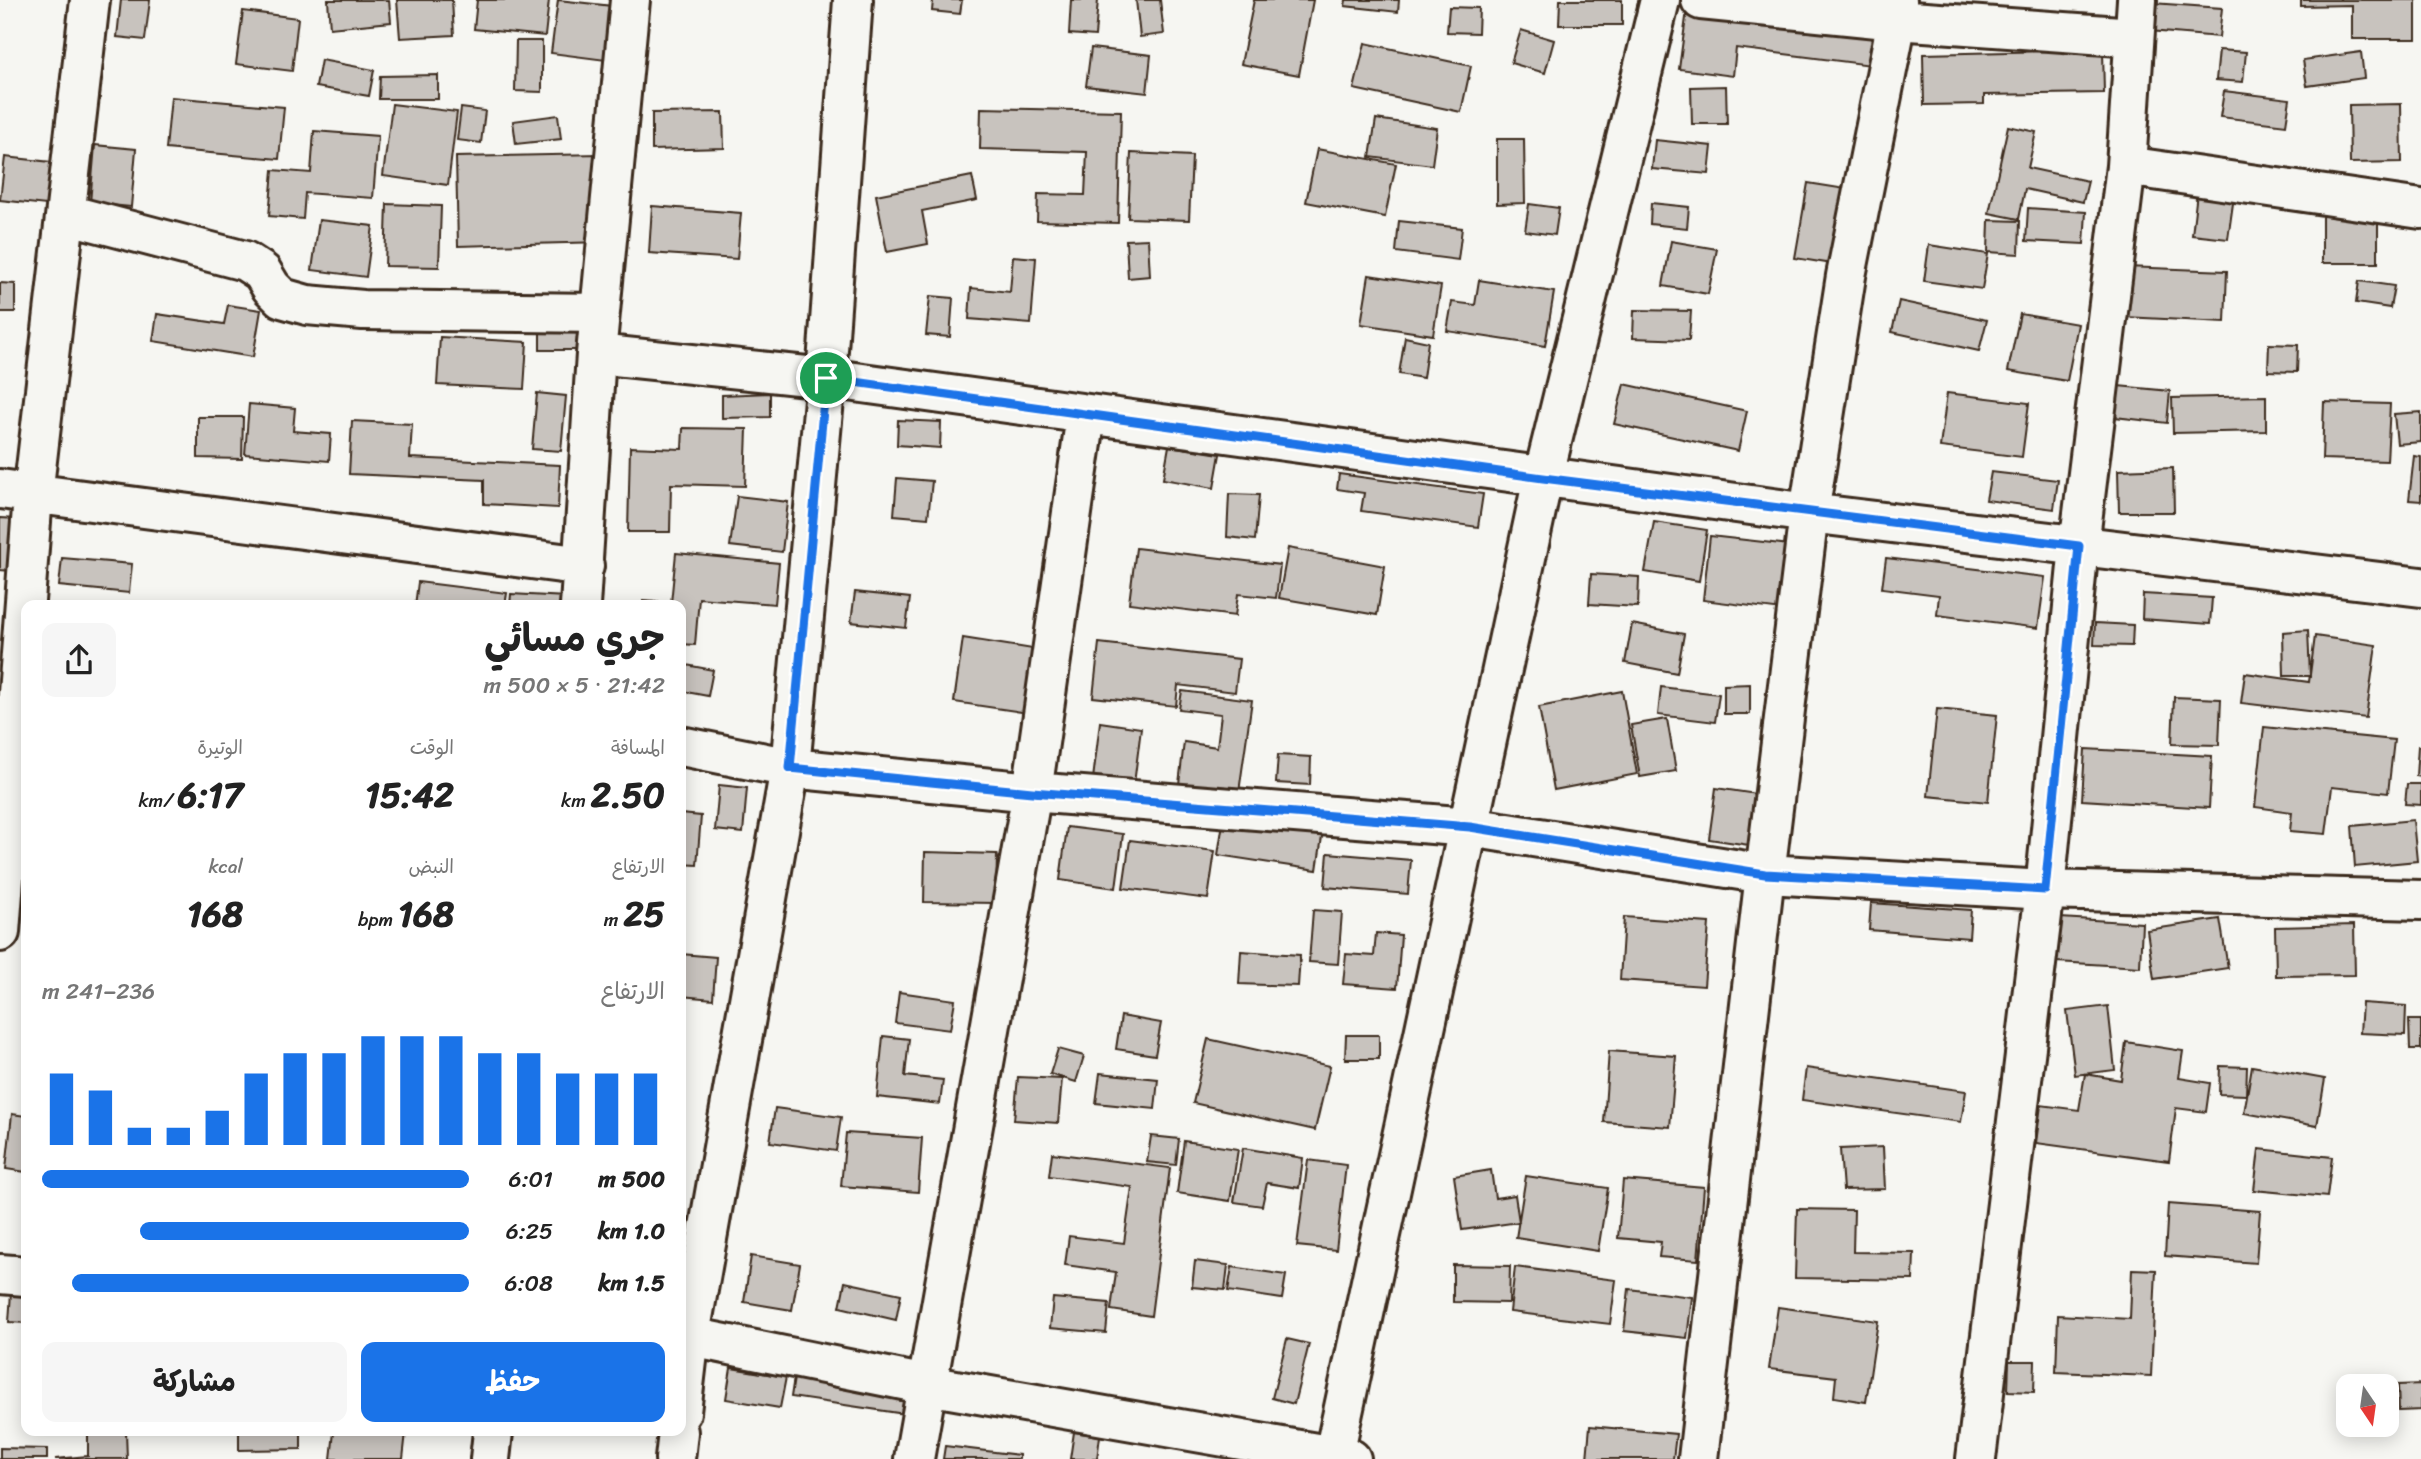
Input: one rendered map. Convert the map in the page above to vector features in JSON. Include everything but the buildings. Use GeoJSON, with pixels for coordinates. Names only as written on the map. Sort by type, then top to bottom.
{"type":"FeatureCollection","features":[{"type":"Feature","properties":{"kind":"street"},"geometry":{"type":"LineString","coordinates":[[0,932],[17,492],[66,214],[90,0]]}},
{"type":"Feature","properties":{"kind":"street"},"geometry":{"type":"LineString","coordinates":[[581,600],[596,354],[630,0]]}},
{"type":"Feature","properties":{"kind":"street"},"geometry":{"type":"LineString","coordinates":[[686,1330],[790,768],[826,378],[853,0]]}},
{"type":"Feature","properties":{"kind":"street"},"geometry":{"type":"LineString","coordinates":[[686,1335],[928,1385],[1340,1458],[1543,478],[1660,0]]}},
{"type":"Feature","properties":{"kind":"street"},"geometry":{"type":"LineString","coordinates":[[1701,0],[2135,19],[2126,166],[2079,546],[2045,890],[1976,1459]]}},
{"type":"Feature","properties":{"kind":"street"},"geometry":{"type":"LineString","coordinates":[[1698,1459],[1809,513],[1846,276],[1897,10]]}},
{"type":"Feature","properties":{"kind":"street"},"geometry":{"type":"LineString","coordinates":[[2126,166],[2421,209]]}},
{"type":"Feature","properties":{"kind":"street"},"geometry":{"type":"LineString","coordinates":[[66,214],[245,261],[262,272],[282,298],[307,304],[363,310],[600,313]]}},
{"type":"Feature","properties":{"kind":"street"},"geometry":{"type":"LineString","coordinates":[[596,354],[826,378],[1809,513],[2421,587]]}},
{"type":"Feature","properties":{"kind":"street"},"geometry":{"type":"LineString","coordinates":[[914,1459],[1032,792],[1086,415]]}},
{"type":"Feature","properties":{"kind":"street"},"geometry":{"type":"LineString","coordinates":[[17,492],[584,566]]}},
{"type":"Feature","properties":{"kind":"street"},"geometry":{"type":"LineString","coordinates":[[686,747],[790,768],[1032,792],[1470,827],[1765,874],[2045,890],[2421,900]]}},
{"type":"Feature","properties":{"kind":"street"},"geometry":{"type":"LineString","coordinates":[[0,1274],[21,1276]]}},
{"type":"Feature","properties":{"kind":"street"},"geometry":{"type":"LineString","coordinates":[[490,1459],[493,1436]]}},
{"type":"Feature","properties":{"kind":"street"},"geometry":{"type":"LineString","coordinates":[[675,1459],[678,1436]]}},
{"type":"Feature","properties":{"kind":"route"},"geometry":{"type":"LineString","coordinates":[[826,378],[1543,478],[2079,546],[2045,890],[1765,874],[1470,827],[1032,792],[790,768],[826,378]]}}]}
